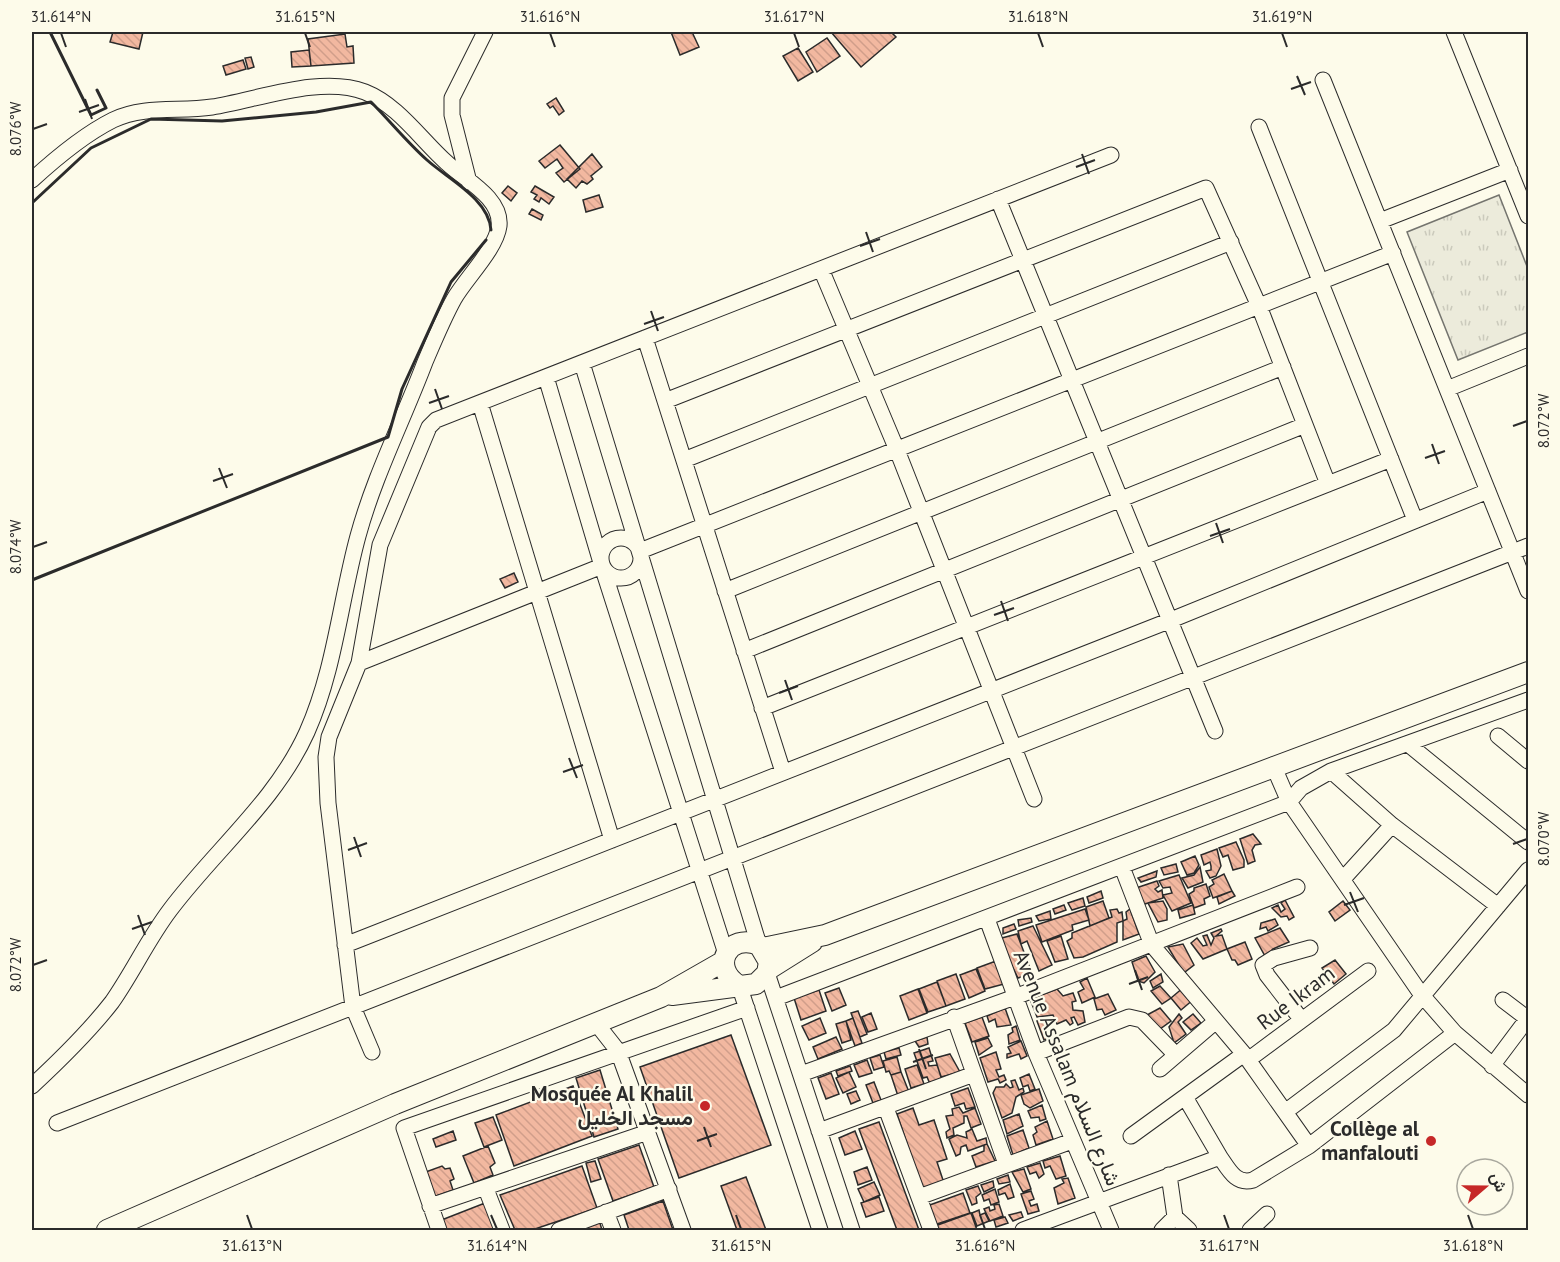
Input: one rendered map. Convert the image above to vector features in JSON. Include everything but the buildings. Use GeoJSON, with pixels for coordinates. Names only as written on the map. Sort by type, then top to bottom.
{"type":"FeatureCollection","features":[{"type":"Feature","properties":{"kind":"main road"},"geometry":{"type":"LineString","coordinates":[[108,1230],[395,1104],[661,997],[725,957],[736,943],[744,941],[761,946],[825,935],[1273,765],[1528,672]]}},
{"type":"Feature","properties":{"kind":"main road"},"geometry":{"type":"LineString","coordinates":[[661,997],[756,984],[768,971],[825,935]]}},
{"type":"Feature","properties":{"kind":"main road"},"geometry":{"type":"LineString","coordinates":[[761,946],[767,954],[768,971]]}},
{"type":"Feature","properties":{"kind":"main road"},"geometry":{"type":"LineString","coordinates":[[725,957],[727,975],[739,985]]}},
{"type":"Feature","properties":{"kind":"street"},"geometry":{"type":"LineString","coordinates":[[469,182],[454,126],[452,98],[485,32]]}},
{"type":"Feature","properties":{"kind":"street"},"geometry":{"type":"LineString","coordinates":[[1454,32],[1510,170],[1525,198],[1528,216]]}},
{"type":"Feature","properties":{"kind":"street"},"geometry":{"type":"LineString","coordinates":[[1323,80],[1528,591]]}},
{"type":"Feature","properties":{"kind":"street"},"geometry":{"type":"LineString","coordinates":[[32,180],[85,136],[115,119],[143,111],[208,107],[283,92],[332,87],[350,88],[376,97],[493,202],[498,214],[499,230],[455,298],[433,342],[369,500],[348,576],[328,675],[305,736],[277,785],[169,910],[112,1001],[69,1051],[32,1086]]}},
{"type":"Feature","properties":{"kind":"street"},"geometry":{"type":"LineString","coordinates":[[1259,127],[1415,520]]}},
{"type":"Feature","properties":{"kind":"street"},"geometry":{"type":"LineString","coordinates":[[372,1052],[353,1007],[328,803],[326,757],[329,736],[359,663],[380,545],[429,427],[436,420],[1111,155]]}},
{"type":"Feature","properties":{"kind":"street"},"geometry":{"type":"LineString","coordinates":[[1380,221],[1510,170]]}},
{"type":"Feature","properties":{"kind":"street"},"geometry":{"type":"LineString","coordinates":[[665,401],[1206,188],[1259,306],[1328,484]]}},
{"type":"Feature","properties":{"kind":"street"},"geometry":{"type":"LineString","coordinates":[[998,199],[1215,731]]}},
{"type":"Feature","properties":{"kind":"street"},"geometry":{"type":"LineString","coordinates":[[684,460],[1230,242]]}},
{"type":"Feature","properties":{"kind":"street"},"geometry":{"type":"LineString","coordinates":[[640,551],[1393,253]]}},
{"type":"Feature","properties":{"kind":"street"},"geometry":{"type":"LineString","coordinates":[[821,269],[897,450],[1034,799]]}},
{"type":"Feature","properties":{"kind":"street"},"geometry":{"type":"LineString","coordinates":[[645,338],[783,772]]}},
{"type":"Feature","properties":{"kind":"street"},"geometry":{"type":"LineString","coordinates":[[1447,389],[1528,356]]}},
{"type":"Feature","properties":{"kind":"street"},"geometry":{"type":"LineString","coordinates":[[582,363],[761,946]]}},
{"type":"Feature","properties":{"kind":"street"},"geometry":{"type":"LineString","coordinates":[[725,591],[1283,367]]}},
{"type":"Feature","properties":{"kind":"street"},"geometry":{"type":"LineString","coordinates":[[546,377],[725,957]]}},
{"type":"Feature","properties":{"kind":"street"},"geometry":{"type":"LineString","coordinates":[[480,403],[612,840]]}},
{"type":"Feature","properties":{"kind":"street"},"geometry":{"type":"LineString","coordinates":[[744,651],[1305,425]]}},
{"type":"Feature","properties":{"kind":"street"},"geometry":{"type":"LineString","coordinates":[[762,708],[1391,459]]}},
{"type":"Feature","properties":{"kind":"street"},"geometry":{"type":"LineString","coordinates":[[345,945],[1171,620],[1488,491]]}},
{"type":"Feature","properties":{"kind":"street"},"geometry":{"type":"LineString","coordinates":[[627,538],[640,551],[640,565],[632,576],[625,578],[612,576],[603,566],[601,554],[608,543],[614,539],[627,538]]}},
{"type":"Feature","properties":{"kind":"street"},"geometry":{"type":"LineString","coordinates":[[57,1123],[699,871],[734,860],[1528,546]]}},
{"type":"Feature","properties":{"kind":"street"},"geometry":{"type":"LineString","coordinates":[[359,663],[603,566]]}},
{"type":"Feature","properties":{"kind":"street"},"geometry":{"type":"LineString","coordinates":[[776,998],[1289,802],[1301,788],[1331,771],[1528,700]]}},
{"type":"Feature","properties":{"kind":"street"},"geometry":{"type":"LineString","coordinates":[[1498,736],[1528,761]]}},
{"type":"Feature","properties":{"kind":"street"},"geometry":{"type":"LineString","coordinates":[[1408,744],[1528,842]]}},
{"type":"Feature","properties":{"kind":"street"},"geometry":{"type":"LineString","coordinates":[[1273,765],[1289,802],[1421,994],[1455,1033],[1528,1095]]}},
{"type":"Feature","properties":{"kind":"street"},"geometry":{"type":"LineString","coordinates":[[1331,771],[1392,825],[1498,906]]}},
{"type":"Feature","properties":{"kind":"street"},"geometry":{"type":"LineString","coordinates":[[1343,879],[1392,825]]}},
{"type":"Feature","properties":{"kind":"street"},"geometry":{"type":"LineString","coordinates":[[1122,867],[1152,945],[1246,1057],[1309,1146]]}},
{"type":"Feature","properties":{"kind":"street"},"geometry":{"type":"LineString","coordinates":[[1285,1112],[1394,1030],[1421,994],[1528,870]]}},
{"type":"Feature","properties":{"kind":"street"},"geometry":{"type":"LineString","coordinates":[[801,1074],[954,1017],[1015,997],[1297,887]]}},
{"type":"Feature","properties":{"kind":"street","name":"Avenue Assalam شارع السلام"},"geometry":{"type":"LineString","coordinates":[[987,919],[1036,1053],[1111,1230]]}},
{"type":"Feature","properties":{"kind":"street"},"geometry":{"type":"LineString","coordinates":[[1301,1019],[1264,971],[1263,965],[1274,958],[1310,948]]}},
{"type":"Feature","properties":{"kind":"street"},"geometry":{"type":"LineString","coordinates":[[768,971],[852,1230]]}},
{"type":"Feature","properties":{"kind":"street","name":"Rue Ikram"},"geometry":{"type":"LineString","coordinates":[[1131,1136],[1368,971]]}},
{"type":"Feature","properties":{"kind":"street"},"geometry":{"type":"LineString","coordinates":[[739,985],[820,1230]]}},
{"type":"Feature","properties":{"kind":"street"},"geometry":{"type":"LineString","coordinates":[[1492,1066],[1528,1018],[1503,1000]]}},
{"type":"Feature","properties":{"kind":"street"},"geometry":{"type":"LineString","coordinates":[[404,1128],[618,1051],[747,1008]]}},
{"type":"Feature","properties":{"kind":"street"},"geometry":{"type":"LineString","coordinates":[[954,1017],[1006,1164]]}},
{"type":"Feature","properties":{"kind":"street"},"geometry":{"type":"LineString","coordinates":[[1036,1053],[1129,1017],[1142,1020],[1175,1054]]}},
{"type":"Feature","properties":{"kind":"street"},"geometry":{"type":"LineString","coordinates":[[1160,1069],[1216,1021]]}},
{"type":"Feature","properties":{"kind":"street"},"geometry":{"type":"LineString","coordinates":[[596,1023],[618,1051],[683,1230]]}},
{"type":"Feature","properties":{"kind":"street"},"geometry":{"type":"LineString","coordinates":[[1185,1097],[1233,1175],[1246,1181],[1309,1146],[1455,1033]]}},
{"type":"Feature","properties":{"kind":"street"},"geometry":{"type":"LineString","coordinates":[[819,1131],[974,1074]]}},
{"type":"Feature","properties":{"kind":"street"},"geometry":{"type":"LineString","coordinates":[[395,1104],[439,1230]]}},
{"type":"Feature","properties":{"kind":"street"},"geometry":{"type":"LineString","coordinates":[[886,1108],[931,1230]]}},
{"type":"Feature","properties":{"kind":"street"},"geometry":{"type":"LineString","coordinates":[[430,1206],[486,1189],[648,1132]]}},
{"type":"Feature","properties":{"kind":"street"},"geometry":{"type":"LineString","coordinates":[[919,1197],[1072,1141]]}},
{"type":"Feature","properties":{"kind":"street"},"geometry":{"type":"LineString","coordinates":[[1023,1230],[1220,1157]]}},
{"type":"Feature","properties":{"kind":"street"},"geometry":{"type":"LineString","coordinates":[[1169,1175],[1175,1218],[1189,1230]]}},
{"type":"Feature","properties":{"kind":"street"},"geometry":{"type":"LineString","coordinates":[[486,1189],[502,1230]]}},
{"type":"Feature","properties":{"kind":"street"},"geometry":{"type":"LineString","coordinates":[[559,1230],[669,1189]]}},
{"type":"Feature","properties":{"kind":"street"},"geometry":{"type":"LineString","coordinates":[[606,1212],[613,1230]]}},
{"type":"Feature","properties":{"kind":"street"},"geometry":{"type":"LineString","coordinates":[[1250,1230],[1267,1214]]}},
{"type":"Feature","properties":{"kind":"street"},"geometry":{"type":"LineString","coordinates":[[1162,1230],[1175,1218]]}},
{"type":"Feature","properties":{"kind":"green space"},"geometry":{"type":"Polygon","coordinates":[[[1499,195],[1528,269],[1528,332],[1458,360],[1407,232],[1499,195]]]}},
{"type":"Feature","properties":{"kind":"wall"},"geometry":{"type":"LineString","coordinates":[[50,32],[91,115],[106,108],[97,90]]}},
{"type":"Feature","properties":{"kind":"wall"},"geometry":{"type":"LineString","coordinates":[[32,203],[91,148],[151,119],[222,121],[316,112],[371,102],[427,160],[475,199],[489,219],[491,230]]}},
{"type":"Feature","properties":{"kind":"wall"},"geometry":{"type":"LineString","coordinates":[[32,580],[388,437],[402,389],[451,282],[486,240]]}},
{"type":"Feature","properties":{"kind":"place","name":"Mosquée Al Khalil مسجد الخليل"},"geometry":{"type":"Point","coordinates":[705,1106]}},
{"type":"Feature","properties":{"kind":"place","name":"Collège al manfalouti"},"geometry":{"type":"Point","coordinates":[1431,1141]}}]}
